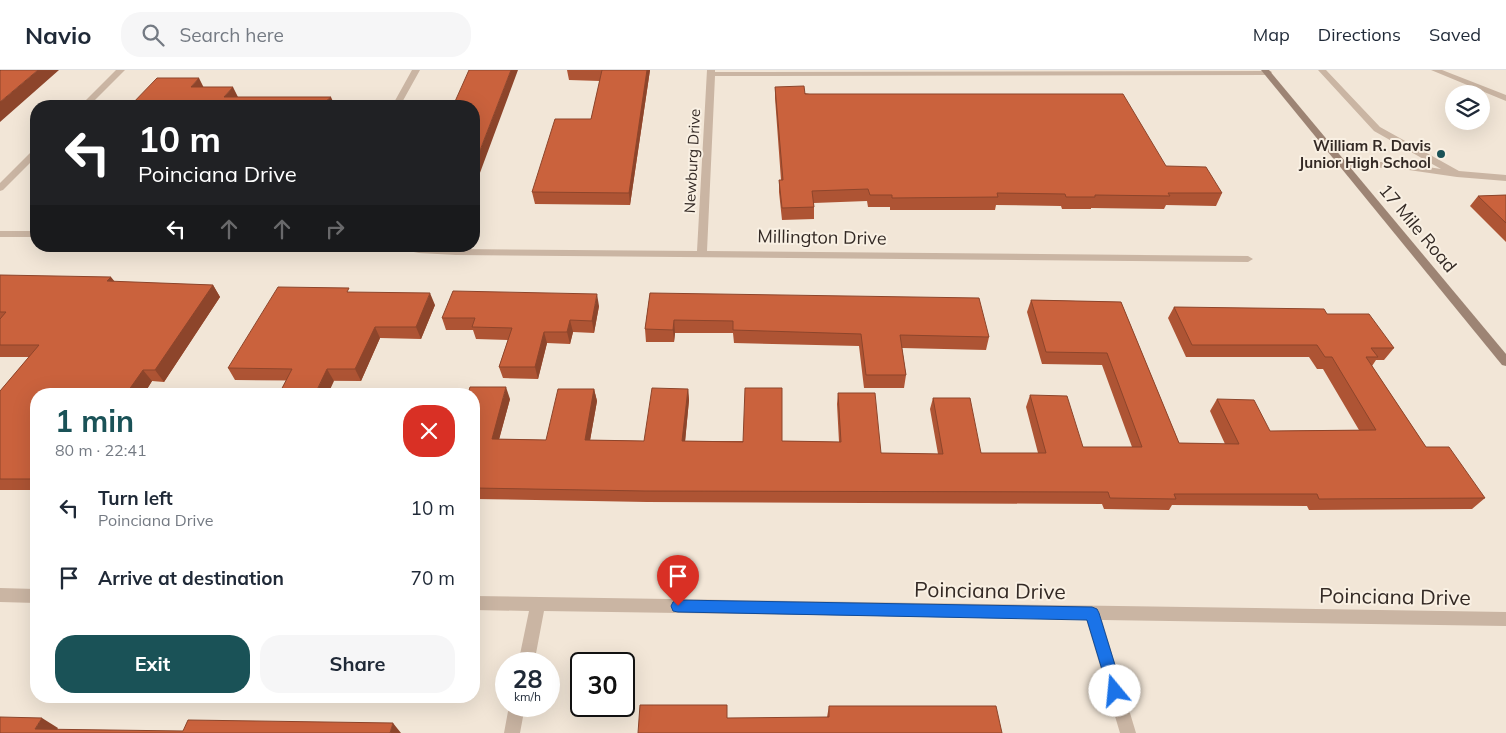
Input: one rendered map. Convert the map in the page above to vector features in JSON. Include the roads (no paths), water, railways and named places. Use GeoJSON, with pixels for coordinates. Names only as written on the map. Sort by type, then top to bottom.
{"type":"FeatureCollection","features":[{"type":"Feature","properties":{"kind":"street"},"geometry":{"type":"LineString","coordinates":[[90,100],[122,70]]}},
{"type":"Feature","properties":{"kind":"street"},"geometry":{"type":"LineString","coordinates":[[399,100],[416,70]]}},
{"type":"Feature","properties":{"kind":"street"},"geometry":{"type":"LineString","coordinates":[[1322,70],[1377,129],[1457,174]]}},
{"type":"Feature","properties":{"kind":"street"},"geometry":{"type":"LineString","coordinates":[[1435,70],[1506,98]]}},
{"type":"Feature","properties":{"kind":"street"},"geometry":{"type":"LineString","coordinates":[[711,72],[1267,72]]}},
{"type":"Feature","properties":{"kind":"street","name":"Newburg Drive"},"geometry":{"type":"LineString","coordinates":[[702,253],[711,72]]}},
{"type":"Feature","properties":{"kind":"street","name":"17 Mile Road"},"geometry":{"type":"LineString","coordinates":[[1267,72],[1506,362]]}},
{"type":"Feature","properties":{"kind":"street"},"geometry":{"type":"LineString","coordinates":[[0,188],[30,158]]}},
{"type":"Feature","properties":{"kind":"street"},"geometry":{"type":"LineString","coordinates":[[1343,165],[1395,165],[1457,174],[1506,178]]}},
{"type":"Feature","properties":{"kind":"street"},"geometry":{"type":"LineString","coordinates":[[0,234],[30,234]]}},
{"type":"Feature","properties":{"kind":"street","name":"Millington Drive"},"geometry":{"type":"LineString","coordinates":[[456,252],[1248,259]]}},
{"type":"Feature","properties":{"kind":"street"},"geometry":{"type":"LineString","coordinates":[[0,595],[30,596]]}},
{"type":"Feature","properties":{"kind":"street","name":"Poinciana Drive"},"geometry":{"type":"LineString","coordinates":[[480,603],[1506,619]]}},
{"type":"Feature","properties":{"kind":"street"},"geometry":{"type":"LineString","coordinates":[[528,652],[538,604]]}},
{"type":"Feature","properties":{"kind":"street"},"geometry":{"type":"LineString","coordinates":[[1092,613],[1128,733]]}},
{"type":"Feature","properties":{"kind":"street"},"geometry":{"type":"LineString","coordinates":[[512,733],[516,717]]}},
{"type":"Feature","properties":{"kind":"place","name":"William R. Davis Junior High School"},"geometry":{"type":"Point","coordinates":[1441,154]}}]}
